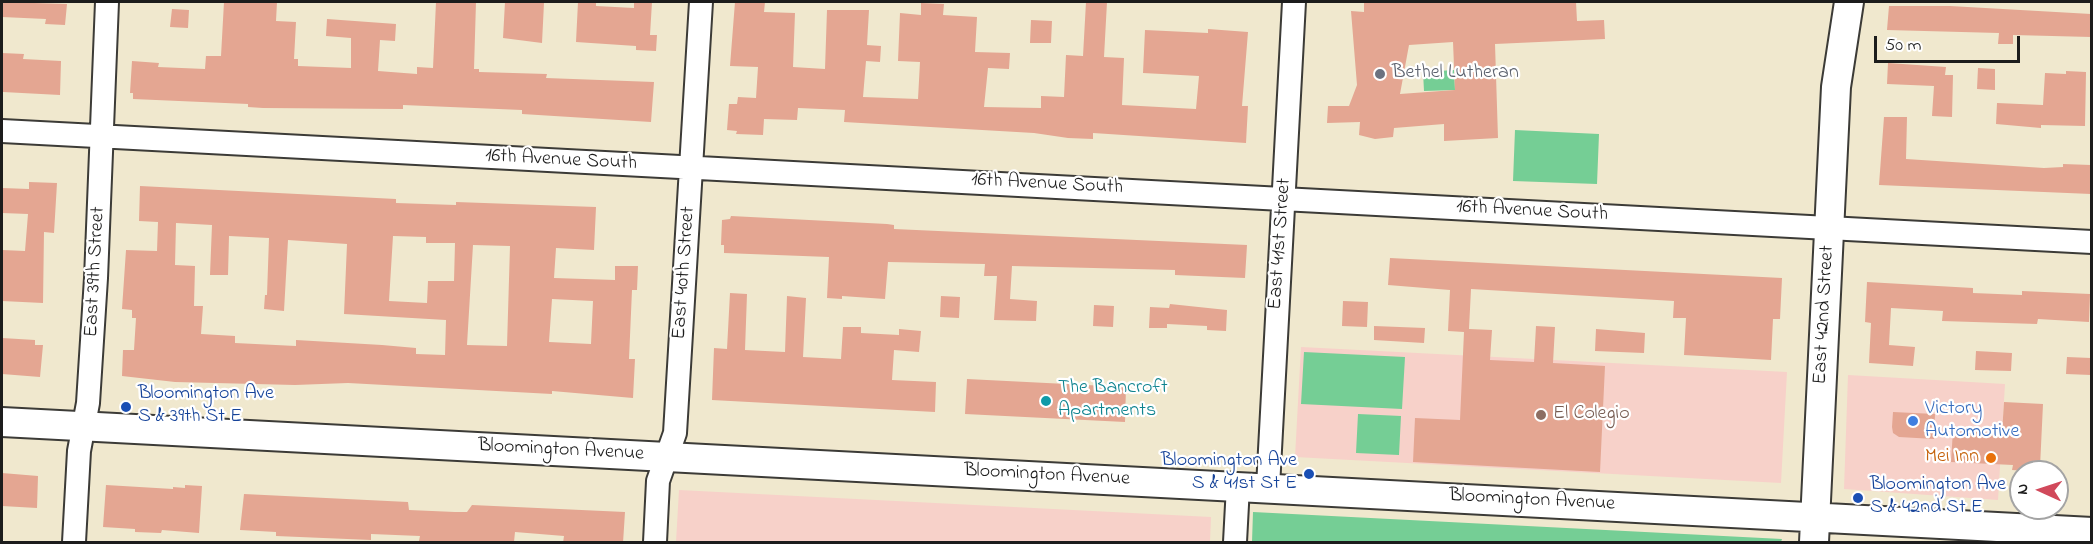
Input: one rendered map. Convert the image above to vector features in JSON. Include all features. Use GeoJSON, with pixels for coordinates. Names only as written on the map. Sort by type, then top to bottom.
{"type":"FeatureCollection","features":[{"type":"Feature","properties":{"kind":"street","name":"East 39th Street"},"geometry":{"type":"LineString","coordinates":[[74,543],[79,451],[84,427],[96,278],[107,2]]}},
{"type":"Feature","properties":{"kind":"street","name":"East 40th Street"},"geometry":{"type":"LineString","coordinates":[[655,543],[658,482],[675,433],[701,2]]}},
{"type":"Feature","properties":{"kind":"street","name":"East 41st Street"},"geometry":{"type":"LineString","coordinates":[[1268,487],[1294,2]]}},
{"type":"Feature","properties":{"kind":"street","name":"East 42nd Street"},"geometry":{"type":"LineString","coordinates":[[1814,530],[1836,87],[1831,2]]}},
{"type":"Feature","properties":{"kind":"street","name":"East 42nd Street"},"geometry":{"type":"LineString","coordinates":[[1836,87],[1849,2]]}},
{"type":"Feature","properties":{"kind":"street","name":"16th Avenue South"},"geometry":{"type":"LineString","coordinates":[[2,131],[1283,197],[2091,242]]}},
{"type":"Feature","properties":{"kind":"street","name":"Bloomington Avenue"},"geometry":{"type":"LineString","coordinates":[[2,422],[1268,487],[1814,530],[2091,532]]}},
{"type":"Feature","properties":{"kind":"street"},"geometry":{"type":"LineString","coordinates":[[1235,543],[1238,486]]}},
{"type":"Feature","properties":{"kind":"shaded area","name":"El Colegio"},"geometry":{"type":"Polygon","coordinates":[[[1301,347],[1787,372],[1781,483],[1295,457],[1301,347]]]}},
{"type":"Feature","properties":{"kind":"shaded area"},"geometry":{"type":"Polygon","coordinates":[[[1848,375],[2005,384],[1998,500],[1844,489],[1848,375]]]}},
{"type":"Feature","properties":{"kind":"shaded area"},"geometry":{"type":"Polygon","coordinates":[[[679,490],[1211,517],[1210,542],[676,542],[679,490]]]}},
{"type":"Feature","properties":{"kind":"green space"},"geometry":{"type":"Polygon","coordinates":[[[1454,70],[1455,90],[1424,91],[1423,72],[1454,70]]]}},
{"type":"Feature","properties":{"kind":"green space"},"geometry":{"type":"Polygon","coordinates":[[[1515,130],[1599,134],[1597,184],[1513,181],[1515,130]]]}},
{"type":"Feature","properties":{"kind":"green space"},"geometry":{"type":"Polygon","coordinates":[[[1304,352],[1405,357],[1402,409],[1301,404],[1304,352]]]}},
{"type":"Feature","properties":{"kind":"green space"},"geometry":{"type":"Polygon","coordinates":[[[1358,414],[1401,416],[1399,455],[1356,453],[1358,414]]]}},
{"type":"Feature","properties":{"kind":"green space"},"geometry":{"type":"Polygon","coordinates":[[[1253,512],[1782,539],[1781,542],[1252,542],[1253,512]]]}},
{"type":"Feature","properties":{"kind":"building"},"geometry":{"type":"Polygon","coordinates":[[[2,2],[67,4],[65,25],[45,24],[46,19],[2,17],[2,2]]]}},
{"type":"Feature","properties":{"kind":"building"},"geometry":{"type":"Polygon","coordinates":[[[224,2],[277,2],[276,21],[296,22],[294,59],[298,59],[298,66],[351,68],[351,38],[326,36],[327,19],[396,24],[395,41],[380,40],[378,71],[417,74],[417,67],[433,68],[436,2],[476,2],[474,69],[479,69],[479,72],[547,74],[546,78],[654,82],[651,122],[522,114],[522,110],[403,105],[403,109],[263,108],[248,107],[248,104],[133,99],[133,93],[130,93],[132,61],[159,63],[158,67],[205,69],[206,56],[221,56],[224,2]]]}},
{"type":"Feature","properties":{"kind":"building"},"geometry":{"type":"Polygon","coordinates":[[[505,2],[544,3],[542,43],[503,38],[505,2]]]}},
{"type":"Feature","properties":{"kind":"building"},"geometry":{"type":"Polygon","coordinates":[[[578,2],[596,2],[596,6],[634,8],[634,2],[652,2],[650,35],[657,35],[656,51],[636,50],[636,46],[576,42],[578,2]]]}},
{"type":"Feature","properties":{"kind":"building"},"geometry":{"type":"Polygon","coordinates":[[[735,2],[765,2],[764,12],[795,13],[793,67],[825,69],[827,10],[869,10],[867,45],[881,46],[880,62],[866,61],[863,97],[918,99],[920,62],[898,61],[900,13],[921,15],[921,3],[944,4],[943,15],[977,17],[975,52],[1010,53],[1009,69],[988,68],[984,107],[1041,108],[1041,96],[1064,97],[1066,55],[1083,56],[1086,2],[1107,2],[1104,57],[1124,58],[1122,105],[1196,109],[1199,76],[1143,73],[1145,30],[1208,33],[1208,29],[1248,32],[1242,106],[1248,106],[1246,143],[1093,133],[1093,139],[1068,138],[1034,133],[844,122],[845,110],[798,108],[797,120],[764,119],[763,135],[736,134],[737,131],[727,130],[729,104],[737,104],[738,97],[756,98],[758,67],[730,66],[735,2]]]}},
{"type":"Feature","properties":{"kind":"building","name":"Bethel Lutheran"},"geometry":{"type":"Polygon","coordinates":[[[1364,2],[1576,2],[1577,21],[1604,20],[1605,39],[1495,44],[1498,138],[1444,141],[1444,124],[1394,128],[1393,137],[1375,139],[1359,135],[1360,122],[1327,123],[1328,106],[1349,106],[1357,85],[1351,11],[1364,12],[1364,2]],[[1453,42],[1409,45],[1400,94],[1455,90],[1453,42]]]}},
{"type":"Feature","properties":{"kind":"building"},"geometry":{"type":"Polygon","coordinates":[[[1889,6],[1950,6],[2091,14],[2091,37],[2013,35],[2013,44],[1998,44],[1999,33],[1887,30],[1889,6]]]}},
{"type":"Feature","properties":{"kind":"building"},"geometry":{"type":"Polygon","coordinates":[[[172,9],[189,10],[188,28],[170,27],[172,9]]]}},
{"type":"Feature","properties":{"kind":"building"},"geometry":{"type":"Polygon","coordinates":[[[1031,20],[1052,21],[1051,43],[1030,43],[1031,20]]]}},
{"type":"Feature","properties":{"kind":"building"},"geometry":{"type":"Polygon","coordinates":[[[2,53],[24,54],[23,59],[61,61],[60,95],[3,92],[2,53]]]}},
{"type":"Feature","properties":{"kind":"building"},"geometry":{"type":"Polygon","coordinates":[[[1888,63],[1946,67],[1945,75],[1953,75],[1952,117],[1932,116],[1934,86],[1887,84],[1888,63]]]}},
{"type":"Feature","properties":{"kind":"building"},"geometry":{"type":"Polygon","coordinates":[[[1978,68],[1995,69],[1995,90],[1977,89],[1978,68]]]}},
{"type":"Feature","properties":{"kind":"building"},"geometry":{"type":"Polygon","coordinates":[[[2066,71],[2086,72],[2085,126],[2041,125],[2041,128],[1996,124],[1997,103],[2043,105],[2045,73],[2066,74],[2066,71]]]}},
{"type":"Feature","properties":{"kind":"building"},"geometry":{"type":"Polygon","coordinates":[[[1884,117],[1907,117],[1906,159],[2044,168],[2063,167],[2063,164],[2091,165],[2091,194],[1879,185],[1884,117]]]}},
{"type":"Feature","properties":{"kind":"building"},"geometry":{"type":"Polygon","coordinates":[[[29,182],[57,183],[54,233],[44,232],[43,303],[2,301],[2,250],[25,251],[28,214],[2,213],[2,188],[29,189],[29,182]]]}},
{"type":"Feature","properties":{"kind":"building"},"geometry":{"type":"Polygon","coordinates":[[[140,186],[396,199],[396,203],[456,205],[456,202],[596,207],[594,250],[556,248],[554,278],[615,280],[615,266],[638,266],[637,290],[632,290],[629,359],[635,359],[633,398],[552,391],[552,394],[348,383],[295,385],[175,382],[122,376],[123,350],[134,350],[136,318],[132,318],[132,310],[122,309],[126,250],[157,251],[158,222],[139,221],[140,186]],[[176,223],[175,265],[195,266],[194,306],[203,306],[201,334],[235,336],[235,343],[296,346],[296,340],[416,348],[416,354],[445,355],[446,320],[344,314],[347,244],[288,240],[284,311],[264,309],[265,295],[267,295],[269,238],[229,236],[228,275],[210,275],[212,225],[176,223]],[[393,236],[389,301],[427,303],[428,281],[454,281],[455,243],[426,243],[426,237],[393,236]],[[473,245],[467,345],[507,346],[510,246],[473,245]],[[552,299],[549,342],[591,344],[593,301],[552,299]]]}},
{"type":"Feature","properties":{"kind":"building"},"geometry":{"type":"Polygon","coordinates":[[[731,216],[887,224],[894,225],[894,229],[1247,245],[1245,278],[1175,275],[1175,270],[1012,266],[1010,299],[1037,301],[1036,321],[994,320],[997,276],[984,276],[985,264],[888,262],[885,299],[842,296],[842,299],[827,298],[829,257],[724,253],[724,245],[721,245],[722,220],[730,219],[731,216]]]}},
{"type":"Feature","properties":{"kind":"building"},"geometry":{"type":"Polygon","coordinates":[[[1390,258],[1782,278],[1780,319],[1773,319],[1771,360],[1684,355],[1686,318],[1673,318],[1674,301],[1471,289],[1469,329],[1492,330],[1490,360],[1534,362],[1536,326],[1555,327],[1553,363],[1605,366],[1600,472],[1413,462],[1415,418],[1460,420],[1464,332],[1448,331],[1450,290],[1388,285],[1390,258]]]}},
{"type":"Feature","properties":{"kind":"building"},"geometry":{"type":"Polygon","coordinates":[[[1867,282],[1973,288],[1973,293],[2022,295],[2022,291],[2090,294],[2089,322],[2038,319],[2037,324],[1942,321],[1943,311],[1891,308],[1889,345],[1915,347],[1913,366],[1869,363],[1871,323],[1865,322],[1867,282]]]}},
{"type":"Feature","properties":{"kind":"building"},"geometry":{"type":"Polygon","coordinates":[[[730,293],[747,294],[745,350],[785,352],[787,296],[806,298],[803,357],[841,359],[843,327],[861,327],[861,333],[899,335],[899,329],[921,331],[919,352],[894,350],[892,380],[936,382],[935,412],[712,400],[714,348],[727,349],[730,293]]]}},
{"type":"Feature","properties":{"kind":"building"},"geometry":{"type":"Polygon","coordinates":[[[941,296],[960,297],[959,318],[940,317],[941,296]]]}},
{"type":"Feature","properties":{"kind":"building"},"geometry":{"type":"Polygon","coordinates":[[[1343,301],[1368,302],[1367,327],[1342,326],[1343,301]]]}},
{"type":"Feature","properties":{"kind":"building"},"geometry":{"type":"Polygon","coordinates":[[[1170,304],[1227,310],[1226,331],[1207,330],[1207,326],[1167,324],[1167,328],[1149,328],[1150,307],[1169,308],[1170,304]]]}},
{"type":"Feature","properties":{"kind":"building"},"geometry":{"type":"Polygon","coordinates":[[[1094,305],[1114,306],[1113,327],[1093,326],[1094,305]]]}},
{"type":"Feature","properties":{"kind":"building"},"geometry":{"type":"Polygon","coordinates":[[[1374,326],[1425,328],[1424,343],[1374,340],[1374,326]]]}},
{"type":"Feature","properties":{"kind":"building"},"geometry":{"type":"Polygon","coordinates":[[[1596,329],[1645,333],[1644,353],[1595,351],[1596,329]]]}},
{"type":"Feature","properties":{"kind":"building"},"geometry":{"type":"Polygon","coordinates":[[[2,338],[35,340],[35,345],[43,345],[40,377],[2,374],[2,338]]]}},
{"type":"Feature","properties":{"kind":"building"},"geometry":{"type":"Polygon","coordinates":[[[1976,351],[2012,353],[2011,371],[1975,370],[1976,351]]]}},
{"type":"Feature","properties":{"kind":"building"},"geometry":{"type":"Polygon","coordinates":[[[2067,357],[2091,358],[2091,375],[2066,374],[2067,357]]]}},
{"type":"Feature","properties":{"kind":"building","name":"The Bancroft Apartments"},"geometry":{"type":"Polygon","coordinates":[[[967,379],[1126,387],[1125,422],[965,414],[967,379]]]}},
{"type":"Feature","properties":{"kind":"building"},"geometry":{"type":"Polygon","coordinates":[[[2004,402],[2043,404],[2040,460],[2009,460],[2009,465],[1951,462],[1953,430],[2002,433],[2004,402]]]}},
{"type":"Feature","properties":{"kind":"building","name":"Victory Automotive"},"geometry":{"type":"Polygon","coordinates":[[[1893,412],[1935,414],[1934,439],[1899,437],[1893,433],[1893,412]]]}},
{"type":"Feature","properties":{"kind":"building"},"geometry":{"type":"Polygon","coordinates":[[[2,473],[38,476],[37,508],[2,506],[2,473]]]}},
{"type":"Feature","properties":{"kind":"building"},"geometry":{"type":"Polygon","coordinates":[[[106,485],[173,489],[173,487],[185,488],[185,485],[202,486],[199,533],[162,530],[161,533],[135,532],[135,529],[103,527],[106,485]]]}},
{"type":"Feature","properties":{"kind":"building"},"geometry":{"type":"Polygon","coordinates":[[[244,494],[408,502],[409,510],[467,512],[472,505],[625,512],[623,543],[563,543],[564,536],[515,532],[514,542],[503,543],[419,541],[420,536],[371,534],[371,540],[276,536],[276,532],[240,530],[244,494]]]}},
{"type":"Feature","properties":{"kind":"place","name":"Bethel Lutheran"},"geometry":{"type":"Point","coordinates":[1380,74]}},
{"type":"Feature","properties":{"kind":"place","name":"The Bancroft Apartments"},"geometry":{"type":"Point","coordinates":[1046,401]}},
{"type":"Feature","properties":{"kind":"place","name":"Bloomington Ave S & 39th St E"},"geometry":{"type":"Point","coordinates":[126,407]}},
{"type":"Feature","properties":{"kind":"place","name":"El Colegio"},"geometry":{"type":"Point","coordinates":[1541,415]}},
{"type":"Feature","properties":{"kind":"place","name":"Victory Automotive"},"geometry":{"type":"Point","coordinates":[1913,421]}},
{"type":"Feature","properties":{"kind":"place","name":"Mei Inn"},"geometry":{"type":"Point","coordinates":[1991,458]}},
{"type":"Feature","properties":{"kind":"place","name":"Bloomington Ave S & 41st St E"},"geometry":{"type":"Point","coordinates":[1309,474]}},
{"type":"Feature","properties":{"kind":"place","name":"Bloomington Ave S & 42nd St E"},"geometry":{"type":"Point","coordinates":[1858,498]}}]}
